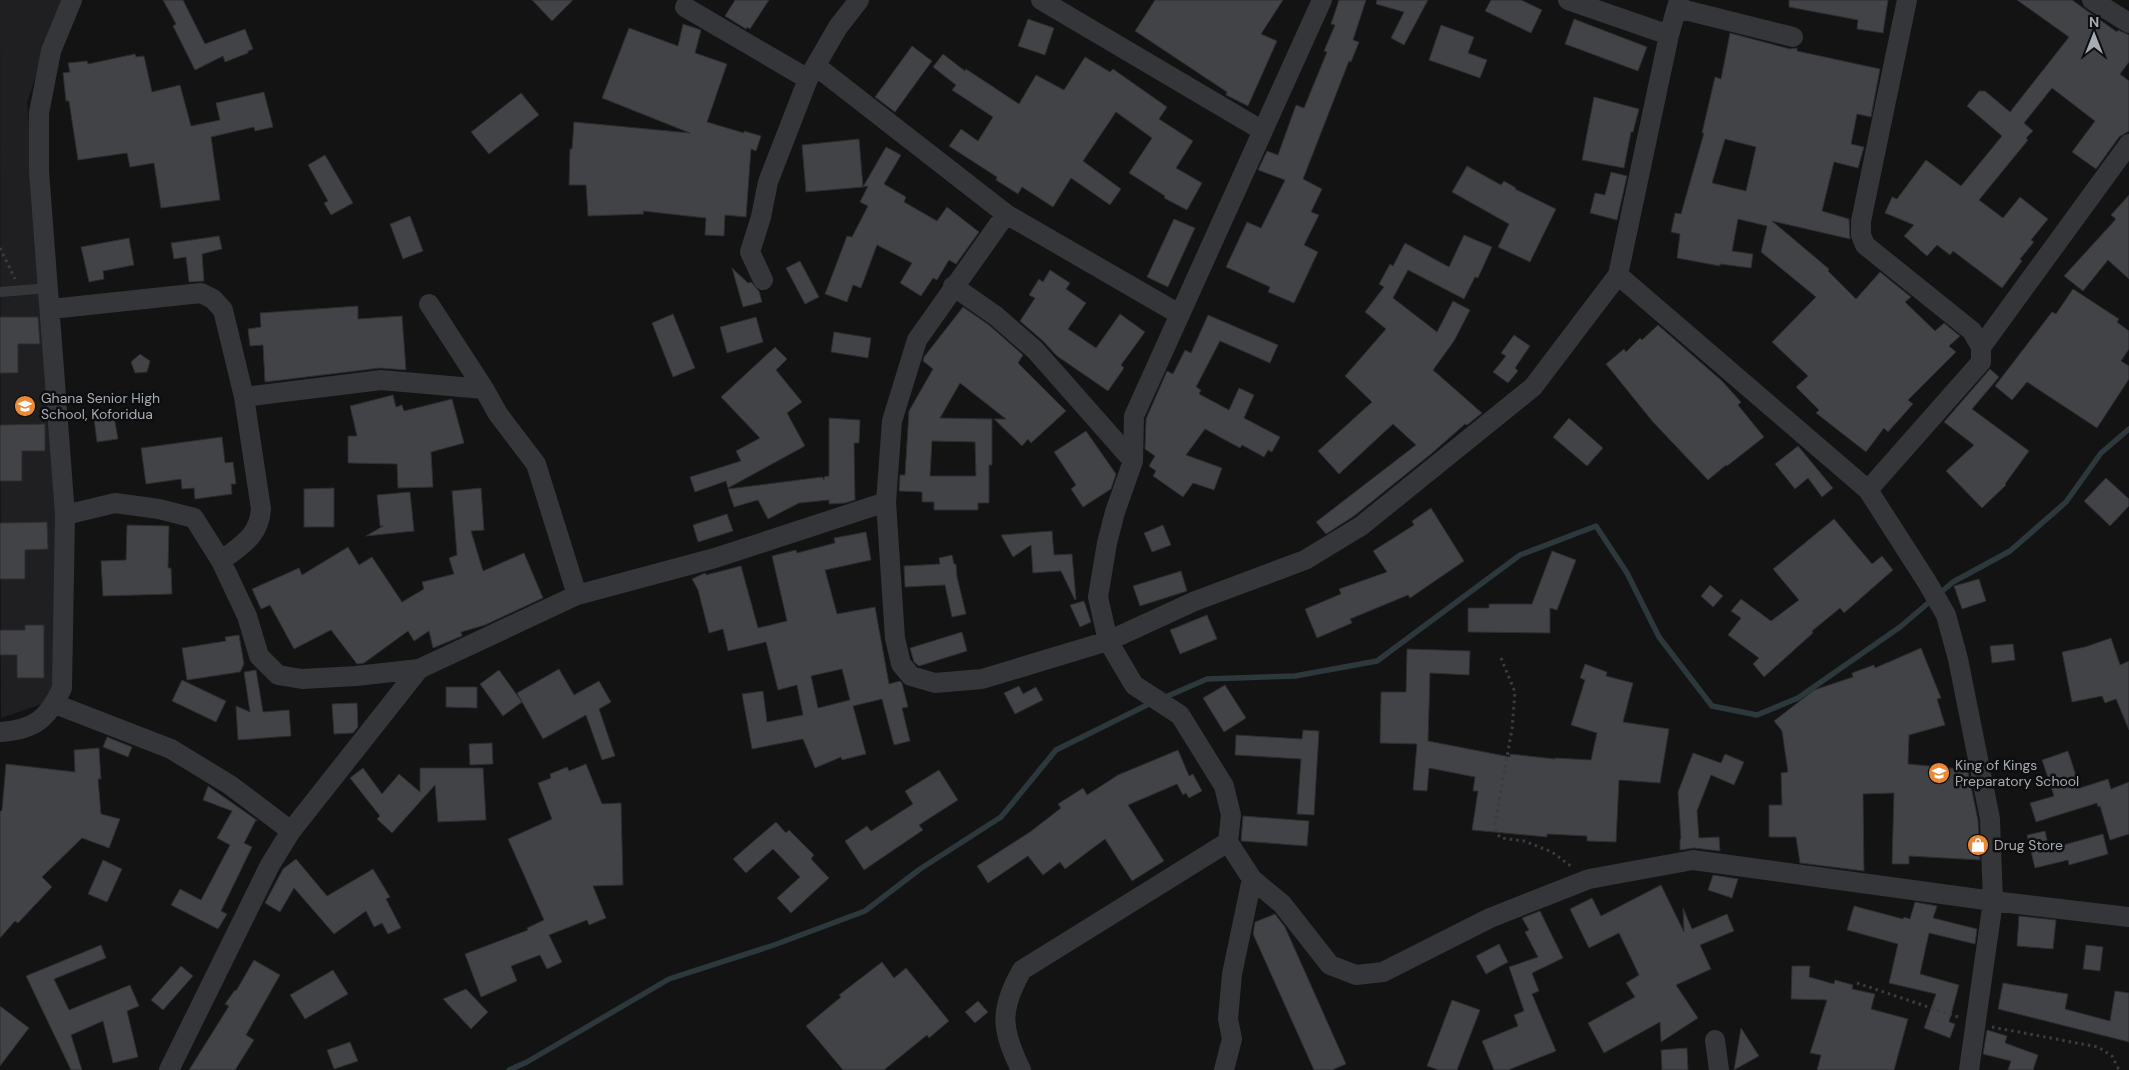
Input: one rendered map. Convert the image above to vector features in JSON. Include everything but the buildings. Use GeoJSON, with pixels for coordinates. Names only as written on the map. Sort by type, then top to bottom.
{"type":"FeatureCollection","features":[{"type":"Feature","properties":{"kind":"street"},"geometry":{"type":"LineString","coordinates":[[0,732],[20,731],[39,721],[55,704],[62,688],[64,667],[65,515],[40,171],[40,113],[51,51],[72,0]]}},
{"type":"Feature","properties":{"kind":"street"},"geometry":{"type":"LineString","coordinates":[[763,280],[750,252],[761,217],[768,182],[812,72],[838,27],[860,0]]}},
{"type":"Feature","properties":{"kind":"street"},"geometry":{"type":"LineString","coordinates":[[1041,0],[1263,130]]}},
{"type":"Feature","properties":{"kind":"street"},"geometry":{"type":"LineString","coordinates":[[1322,0],[1134,416],[1133,461],[1114,512],[1098,597],[1108,641],[1134,685],[1180,716],[1224,786],[1231,815],[1228,842],[1252,879],[1282,904],[1330,965],[1356,975],[1383,972],[1490,918],[1588,880],[1693,860],[1993,901],[2129,917]]}},
{"type":"Feature","properties":{"kind":"street"},"geometry":{"type":"LineString","coordinates":[[1568,0],[1669,35]]}},
{"type":"Feature","properties":{"kind":"street"},"geometry":{"type":"LineString","coordinates":[[1868,490],[1981,362],[1981,347],[1972,331],[1865,245],[1862,235],[1860,221],[1907,0]]}},
{"type":"Feature","properties":{"kind":"street"},"geometry":{"type":"LineString","coordinates":[[2092,0],[2129,23]]}},
{"type":"Feature","properties":{"kind":"street"},"geometry":{"type":"LineString","coordinates":[[1006,214],[953,286],[917,340],[892,421],[886,502],[895,638],[901,664],[911,676],[935,683],[982,679],[1108,641],[1195,601],[1305,560],[1361,526],[1533,387],[1618,275],[1669,35],[1678,4],[1793,37]]}},
{"type":"Feature","properties":{"kind":"street"},"geometry":{"type":"LineString","coordinates":[[685,7],[812,72],[1006,214],[1179,314]]}},
{"type":"Feature","properties":{"kind":"street"},"geometry":{"type":"LineString","coordinates":[[1981,347],[2129,144]]}},
{"type":"Feature","properties":{"kind":"street"},"geometry":{"type":"LineString","coordinates":[[1618,275],[1868,490],[1946,615],[1958,659],[1990,819],[1993,901],[1969,1070]]}},
{"type":"Feature","properties":{"kind":"street"},"geometry":{"type":"LineString","coordinates":[[953,286],[996,316],[1035,350],[1133,461]]}},
{"type":"Feature","properties":{"kind":"street"},"geometry":{"type":"LineString","coordinates":[[51,309],[201,293],[213,299],[223,310],[244,397],[261,509],[260,522],[256,532],[221,561]]}},
{"type":"Feature","properties":{"kind":"street"},"geometry":{"type":"LineString","coordinates":[[429,304],[498,414],[536,464],[577,595]]}},
{"type":"Feature","properties":{"kind":"street"},"geometry":{"type":"LineString","coordinates":[[244,397],[381,380],[484,389]]}},
{"type":"Feature","properties":{"kind":"street"},"geometry":{"type":"LineString","coordinates":[[65,515],[115,503],[160,508],[194,518],[221,561],[247,616],[259,656],[278,675],[302,679],[419,670],[577,595],[715,558],[886,502]]}},
{"type":"Feature","properties":{"kind":"street"},"geometry":{"type":"LineString","coordinates":[[168,1070],[270,865],[291,831],[419,670]]}},
{"type":"Feature","properties":{"kind":"street"},"geometry":{"type":"LineString","coordinates":[[55,704],[171,749],[230,784],[291,831]]}},
{"type":"Feature","properties":{"kind":"street"},"geometry":{"type":"LineString","coordinates":[[1021,1070],[1008,1044],[1005,1013],[1009,992],[1022,970],[1228,842]]}},
{"type":"Feature","properties":{"kind":"street"},"geometry":{"type":"LineString","coordinates":[[1224,1070],[1232,1039],[1228,1019],[1232,974],[1252,879]]}},
{"type":"Feature","properties":{"kind":"street"},"geometry":{"type":"LineString","coordinates":[[1715,1040],[1719,1070]]}},
{"type":"Feature","properties":{"kind":"lane"},"geometry":{"type":"LineString","coordinates":[[0,292],[49,288]]}},
{"type":"Feature","properties":{"kind":"path"},"geometry":{"type":"LineString","coordinates":[[0,248],[15,278]]}},
{"type":"Feature","properties":{"kind":"path"},"geometry":{"type":"LineString","coordinates":[[1501,658],[1515,692],[1512,728],[1495,824],[1497,834],[1501,838],[1524,842],[1552,852],[1588,880]]}},
{"type":"Feature","properties":{"kind":"shaded area","name":"Ghana Senior High School, Koforidua"},"geometry":{"type":"Polygon","coordinates":[[[0,0],[64,0],[59,9],[27,102],[46,305],[56,508],[57,690],[51,701],[1,718],[0,0]]]}},
{"type":"Feature","properties":{"kind":"waterway"},"geometry":{"type":"LineString","coordinates":[[1161,699],[1207,679],[1295,676],[1377,661],[1520,555],[1596,526],[1627,573],[1659,637],[1712,706],[1757,715],[1798,698],[1900,627],[1953,582],[2010,551],[2066,502],[2101,453],[2129,429]]}},
{"type":"Feature","properties":{"kind":"waterway"},"geometry":{"type":"LineString","coordinates":[[509,1070],[527,1062],[669,979],[774,945],[865,911],[920,869],[1001,817],[1056,750],[1153,702]]}},
{"type":"Feature","properties":{"kind":"place","name":"Ghana Senior High School, Koforidua"},"geometry":{"type":"Point","coordinates":[25,406]}},
{"type":"Feature","properties":{"kind":"place","name":"King of Kings Preparatory School"},"geometry":{"type":"Point","coordinates":[1939,773]}},
{"type":"Feature","properties":{"kind":"place","name":"Drug Store"},"geometry":{"type":"Point","coordinates":[1978,845]}}]}
